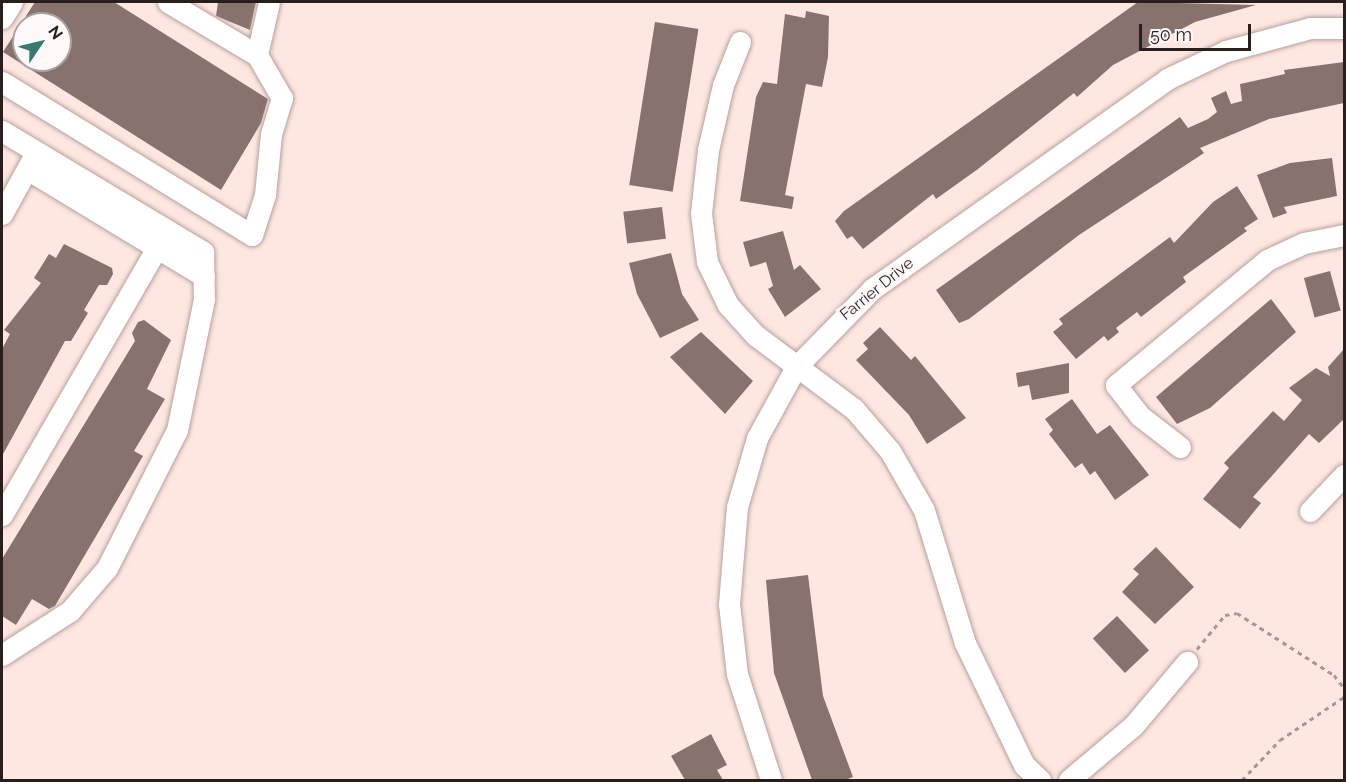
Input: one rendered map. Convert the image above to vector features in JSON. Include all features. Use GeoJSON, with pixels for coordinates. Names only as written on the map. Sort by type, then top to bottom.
{"type":"FeatureCollection","features":[{"type":"Feature","properties":{"kind":"street"},"geometry":{"type":"LineString","coordinates":[[2,18],[12,2]]}},
{"type":"Feature","properties":{"kind":"street"},"geometry":{"type":"LineString","coordinates":[[2,82],[252,235],[265,195],[271,135],[282,98],[257,55],[191,8],[168,2]]}},
{"type":"Feature","properties":{"kind":"street"},"geometry":{"type":"LineString","coordinates":[[257,55],[269,2]]}},
{"type":"Feature","properties":{"kind":"street","name":"Farrier Drive"},"geometry":{"type":"LineString","coordinates":[[771,780],[738,674],[729,604],[737,507],[757,438],[796,367],[872,289],[1167,79],[1226,51],[1310,28],[1344,28]]}},
{"type":"Feature","properties":{"kind":"street"},"geometry":{"type":"LineString","coordinates":[[740,42],[723,85],[708,150],[701,213],[707,262],[728,305],[755,335],[854,409],[890,451],[924,510],[965,643],[1024,765],[1040,780]]}},
{"type":"Feature","properties":{"kind":"street"},"geometry":{"type":"LineString","coordinates":[[2,131],[35,159],[156,249],[204,276]]}},
{"type":"Feature","properties":{"kind":"street"},"geometry":{"type":"LineString","coordinates":[[2,214],[35,159]]}},
{"type":"Feature","properties":{"kind":"street"},"geometry":{"type":"LineString","coordinates":[[2,655],[70,611],[108,568],[177,430],[204,299],[203,252],[35,159]]}},
{"type":"Feature","properties":{"kind":"street"},"geometry":{"type":"LineString","coordinates":[[1180,447],[1140,416],[1116,385],[1267,260],[1304,243],[1344,235]]}},
{"type":"Feature","properties":{"kind":"street"},"geometry":{"type":"LineString","coordinates":[[2,514],[156,249]]}},
{"type":"Feature","properties":{"kind":"street"},"geometry":{"type":"LineString","coordinates":[[1310,511],[1344,475]]}},
{"type":"Feature","properties":{"kind":"street"},"geometry":{"type":"LineString","coordinates":[[1069,780],[1133,726],[1187,662]]}},
{"type":"Feature","properties":{"kind":"path"},"geometry":{"type":"LineString","coordinates":[[1187,662],[1213,626],[1238,613],[1334,675],[1344,688]]}},
{"type":"Feature","properties":{"kind":"path"},"geometry":{"type":"LineString","coordinates":[[1242,780],[1280,740],[1344,697]]}},
{"type":"Feature","properties":{"kind":"building"},"geometry":{"type":"Polygon","coordinates":[[[35,2],[114,2],[268,99],[261,123],[221,190],[35,72],[72,72],[72,12],[29,12],[35,2]]]}},
{"type":"Feature","properties":{"kind":"building"},"geometry":{"type":"Polygon","coordinates":[[[218,2],[256,2],[250,30],[216,16],[218,2]]]}},
{"type":"Feature","properties":{"kind":"building"},"geometry":{"type":"Polygon","coordinates":[[[1138,2],[1256,5],[1195,22],[1113,65],[1077,97],[1074,93],[978,169],[936,199],[933,194],[863,249],[852,236],[847,239],[835,221],[844,211],[1138,2]]]}},
{"type":"Feature","properties":{"kind":"building"},"geometry":{"type":"Polygon","coordinates":[[[806,11],[829,16],[828,57],[822,87],[806,84],[785,195],[794,197],[792,209],[740,201],[756,97],[763,82],[777,84],[785,14],[805,18],[806,11]]]}},
{"type":"Feature","properties":{"kind":"building"},"geometry":{"type":"Polygon","coordinates":[[[655,22],[698,29],[673,192],[629,185],[655,22]]]}},
{"type":"Feature","properties":{"kind":"building"},"geometry":{"type":"Polygon","coordinates":[[[12,38],[12,58],[3,52],[12,38]]]}},
{"type":"Feature","properties":{"kind":"building"},"geometry":{"type":"Polygon","coordinates":[[[1344,62],[1344,103],[1269,119],[1200,148],[1204,153],[1079,235],[969,319],[959,323],[936,290],[1180,117],[1188,128],[1208,119],[1217,112],[1211,98],[1226,91],[1231,104],[1242,101],[1240,84],[1285,74],[1284,70],[1344,62]]]}},
{"type":"Feature","properties":{"kind":"building"},"geometry":{"type":"Polygon","coordinates":[[[1332,158],[1337,196],[1284,207],[1287,213],[1273,218],[1257,175],[1290,163],[1332,158]]]}},
{"type":"Feature","properties":{"kind":"building"},"geometry":{"type":"Polygon","coordinates":[[[1237,186],[1258,219],[1244,228],[1247,231],[1183,277],[1186,282],[1141,317],[1137,312],[1116,328],[1119,332],[1108,341],[1104,336],[1076,359],[1053,332],[1063,324],[1059,319],[1170,237],[1174,243],[1213,202],[1237,186]]]}},
{"type":"Feature","properties":{"kind":"building"},"geometry":{"type":"Polygon","coordinates":[[[662,207],[666,239],[627,244],[623,212],[662,207]]]}},
{"type":"Feature","properties":{"kind":"building"},"geometry":{"type":"Polygon","coordinates":[[[783,231],[794,270],[800,265],[821,289],[785,317],[768,289],[773,286],[766,262],[750,267],[743,242],[783,231]]]}},
{"type":"Feature","properties":{"kind":"building"},"geometry":{"type":"Polygon","coordinates":[[[64,244],[112,268],[113,274],[107,285],[99,285],[84,310],[88,313],[71,341],[65,341],[2,456],[2,349],[10,334],[4,330],[41,283],[34,278],[49,254],[56,258],[64,244]]]}},
{"type":"Feature","properties":{"kind":"building"},"geometry":{"type":"Polygon","coordinates":[[[671,253],[682,294],[699,320],[660,338],[637,294],[629,263],[671,253]]]}},
{"type":"Feature","properties":{"kind":"building"},"geometry":{"type":"Polygon","coordinates":[[[1330,271],[1341,311],[1315,318],[1304,278],[1330,271]]]}},
{"type":"Feature","properties":{"kind":"building"},"geometry":{"type":"Polygon","coordinates":[[[1271,299],[1296,332],[1210,408],[1177,424],[1156,397],[1271,299]]]}},
{"type":"Feature","properties":{"kind":"building"},"geometry":{"type":"Polygon","coordinates":[[[144,320],[171,340],[147,389],[165,399],[134,451],[143,456],[55,606],[49,609],[32,599],[16,625],[2,616],[2,559],[135,341],[132,333],[138,322],[144,320]]]}},
{"type":"Feature","properties":{"kind":"building"},"geometry":{"type":"Polygon","coordinates":[[[880,327],[911,360],[915,356],[966,418],[927,444],[909,415],[856,360],[868,349],[863,343],[880,327]]]}},
{"type":"Feature","properties":{"kind":"building"},"geometry":{"type":"Polygon","coordinates":[[[701,332],[753,381],[725,414],[670,357],[701,332]]]}},
{"type":"Feature","properties":{"kind":"building"},"geometry":{"type":"Polygon","coordinates":[[[1344,349],[1344,419],[1319,443],[1309,434],[1253,497],[1261,503],[1240,529],[1203,499],[1229,468],[1224,463],[1273,411],[1284,421],[1302,400],[1289,388],[1316,368],[1330,376],[1328,367],[1344,349]]]}},
{"type":"Feature","properties":{"kind":"building"},"geometry":{"type":"Polygon","coordinates":[[[1069,363],[1069,393],[1032,400],[1029,385],[1018,387],[1016,373],[1069,363]]]}},
{"type":"Feature","properties":{"kind":"building"},"geometry":{"type":"Polygon","coordinates":[[[1072,399],[1097,434],[1110,425],[1149,475],[1115,500],[1095,471],[1090,475],[1082,463],[1075,468],[1049,434],[1053,430],[1045,419],[1072,399]]]}},
{"type":"Feature","properties":{"kind":"building"},"geometry":{"type":"Polygon","coordinates":[[[1156,547],[1194,587],[1155,624],[1122,592],[1139,574],[1133,569],[1156,547]]]}},
{"type":"Feature","properties":{"kind":"building"},"geometry":{"type":"Polygon","coordinates":[[[808,575],[823,696],[853,777],[845,780],[812,780],[774,673],[766,580],[808,575]]]}},
{"type":"Feature","properties":{"kind":"building"},"geometry":{"type":"Polygon","coordinates":[[[1117,616],[1149,650],[1125,673],[1093,639],[1117,616]]]}},
{"type":"Feature","properties":{"kind":"building"},"geometry":{"type":"Polygon","coordinates":[[[711,734],[727,765],[717,770],[723,780],[685,780],[671,756],[711,734]]]}}]}
